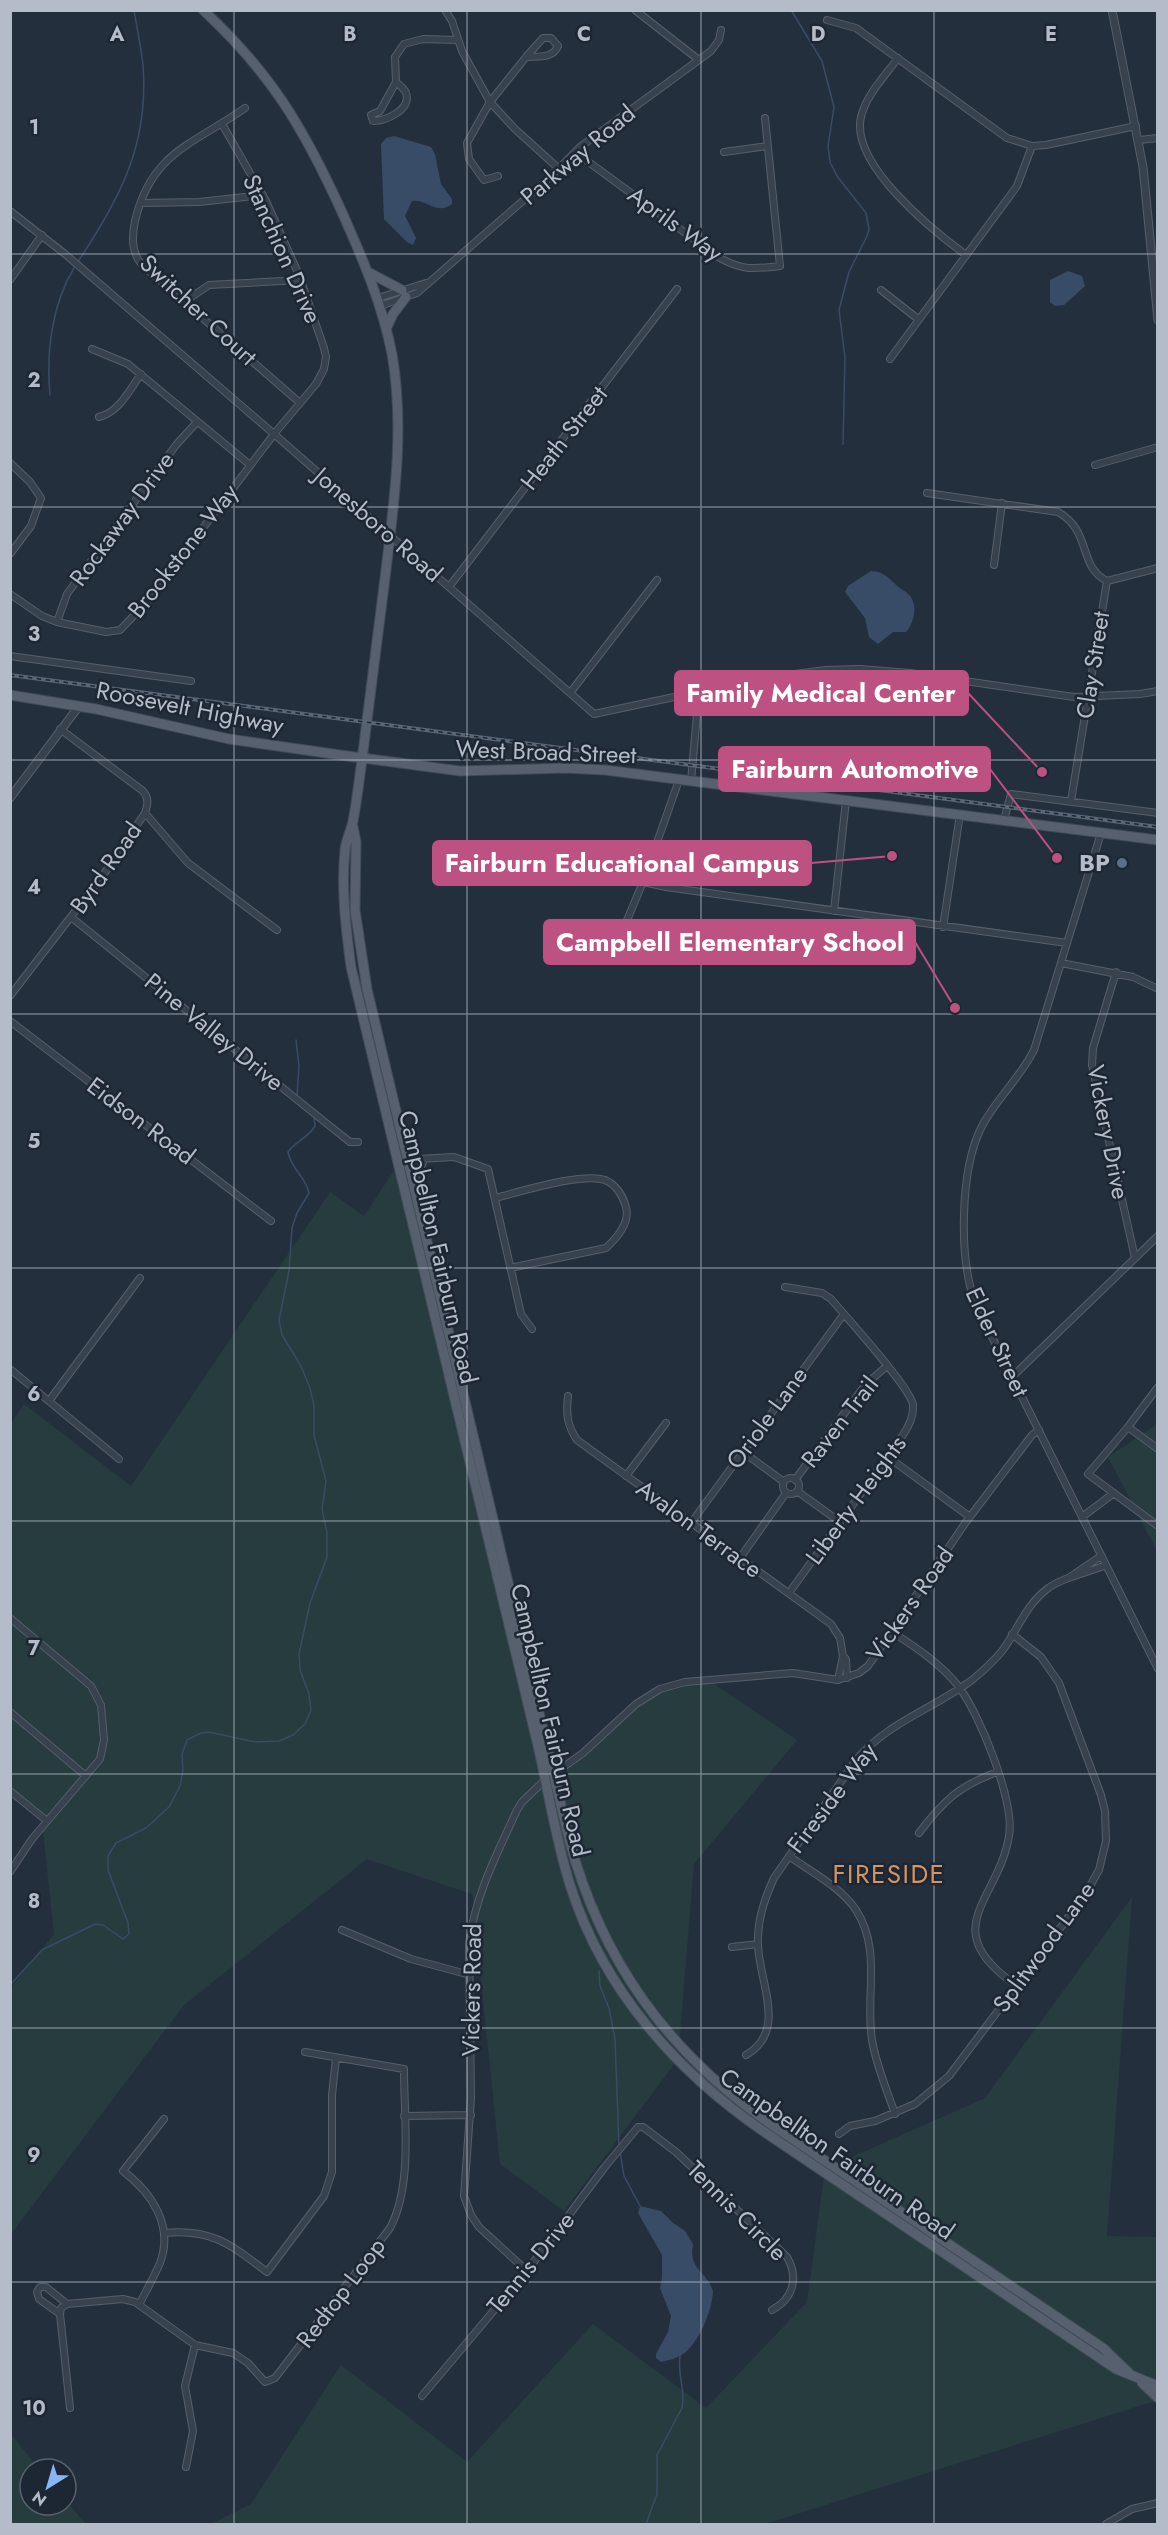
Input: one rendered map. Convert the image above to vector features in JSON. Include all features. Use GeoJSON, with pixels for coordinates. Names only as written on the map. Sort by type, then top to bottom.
{"type":"FeatureCollection","features":[{"type":"Feature","properties":{"kind":"main road","name":"Campbellton Fairburn Road"},"geometry":{"type":"LineString","coordinates":[[203,10],[248,55],[291,112],[319,162],[368,272],[386,330],[395,379],[399,428],[398,471],[353,823],[345,847],[346,925],[351,967],[546,1780],[552,1819],[570,1886],[594,1944],[632,2007],[675,2058],[710,2091],[747,2120],[920,2235],[1063,2335],[1116,2369],[1130,2373]]}},
{"type":"Feature","properties":{"kind":"main road"},"geometry":{"type":"LineString","coordinates":[[368,272],[404,294],[386,330]]}},
{"type":"Feature","properties":{"kind":"main road","name":"Roosevelt Highway"},"geometry":{"type":"LineString","coordinates":[[10,695],[79,706],[229,739],[362,757]]}},
{"type":"Feature","properties":{"kind":"main road","name":"West Broad Street"},"geometry":{"type":"LineString","coordinates":[[362,757],[460,771],[565,768],[605,770],[1158,840]]}},
{"type":"Feature","properties":{"kind":"main road","name":"Campbellton Fairburn Road"},"geometry":{"type":"LineString","coordinates":[[353,823],[356,842],[355,910],[360,950],[574,1857],[599,1924],[632,1985],[653,2015],[688,2056],[738,2101],[1102,2348],[1158,2398]]}},
{"type":"Feature","properties":{"kind":"main road"},"geometry":{"type":"LineString","coordinates":[[1130,2373],[1142,2381],[1158,2386]]}},
{"type":"Feature","properties":{"kind":"street"},"geometry":{"type":"LineString","coordinates":[[445,10],[490,102],[558,168]]}},
{"type":"Feature","properties":{"kind":"street"},"geometry":{"type":"LineString","coordinates":[[635,10],[699,60]]}},
{"type":"Feature","properties":{"kind":"street"},"geometry":{"type":"LineString","coordinates":[[1112,10],[1139,140],[1147,191],[1149,241],[1158,320]]}},
{"type":"Feature","properties":{"kind":"street"},"geometry":{"type":"LineString","coordinates":[[827,20],[856,28],[1007,138],[1032,146],[1136,126]]}},
{"type":"Feature","properties":{"kind":"street","name":"Parkway Road"},"geometry":{"type":"LineString","coordinates":[[379,302],[404,294],[433,280],[575,152],[716,47],[721,30]]}},
{"type":"Feature","properties":{"kind":"street"},"geometry":{"type":"LineString","coordinates":[[498,176],[484,180],[469,159],[467,142],[490,102],[526,57],[543,38],[551,38],[558,46],[556,52],[549,56],[526,57]]}},
{"type":"Feature","properties":{"kind":"street"},"geometry":{"type":"LineString","coordinates":[[396,82],[406,93],[402,110],[379,121],[373,121],[371,115],[380,111],[396,82],[395,57],[404,44],[423,39],[458,40]]}},
{"type":"Feature","properties":{"kind":"street"},"geometry":{"type":"LineString","coordinates":[[898,58],[863,109],[859,128],[862,146],[870,160],[917,216],[966,255]]}},
{"type":"Feature","properties":{"kind":"street","name":"Switcher Court"},"geometry":{"type":"LineString","coordinates":[[245,108],[180,149],[151,179],[145,188],[132,235],[135,255],[142,265],[300,403]]}},
{"type":"Feature","properties":{"kind":"street","name":"Aprils Way"},"geometry":{"type":"LineString","coordinates":[[575,152],[718,257],[737,267],[780,266],[765,118]]}},
{"type":"Feature","properties":{"kind":"street","name":"Stanchion Drive"},"geometry":{"type":"LineString","coordinates":[[222,124],[263,195],[301,280],[326,357],[320,378],[274,434]]}},
{"type":"Feature","properties":{"kind":"street"},"geometry":{"type":"LineString","coordinates":[[1139,140],[1158,138]]}},
{"type":"Feature","properties":{"kind":"street"},"geometry":{"type":"LineString","coordinates":[[724,152],[767,146]]}},
{"type":"Feature","properties":{"kind":"street"},"geometry":{"type":"LineString","coordinates":[[890,359],[1017,186],[1032,146]]}},
{"type":"Feature","properties":{"kind":"street"},"geometry":{"type":"LineString","coordinates":[[141,203],[199,202],[263,195]]}},
{"type":"Feature","properties":{"kind":"street","name":"Jonesboro Road"},"geometry":{"type":"LineString","coordinates":[[10,211],[274,434],[594,714],[699,692]]}},
{"type":"Feature","properties":{"kind":"street"},"geometry":{"type":"LineString","coordinates":[[10,280],[42,236]]}},
{"type":"Feature","properties":{"kind":"street"},"geometry":{"type":"LineString","coordinates":[[184,302],[209,285],[301,280]]}},
{"type":"Feature","properties":{"kind":"street","name":"Heath Street"},"geometry":{"type":"LineString","coordinates":[[449,587],[677,289]]}},
{"type":"Feature","properties":{"kind":"street"},"geometry":{"type":"LineString","coordinates":[[881,290],[918,320]]}},
{"type":"Feature","properties":{"kind":"street"},"geometry":{"type":"LineString","coordinates":[[92,349],[128,364],[250,465]]}},
{"type":"Feature","properties":{"kind":"street"},"geometry":{"type":"LineString","coordinates":[[99,417],[110,414],[118,406],[141,374]]}},
{"type":"Feature","properties":{"kind":"street","name":"Rockaway Drive"},"geometry":{"type":"LineString","coordinates":[[57,621],[67,594],[176,445],[197,422]]}},
{"type":"Feature","properties":{"kind":"street","name":"Brookstone Way"},"geometry":{"type":"LineString","coordinates":[[10,594],[42,616],[57,621],[106,632],[120,630],[147,602],[274,434]]}},
{"type":"Feature","properties":{"kind":"street"},"geometry":{"type":"LineString","coordinates":[[1095,465],[1158,447]]}},
{"type":"Feature","properties":{"kind":"street"},"geometry":{"type":"LineString","coordinates":[[10,464],[30,482],[41,498],[31,526],[10,554]]}},
{"type":"Feature","properties":{"kind":"street"},"geometry":{"type":"LineString","coordinates":[[927,493],[1050,509],[1066,516],[1079,532],[1092,568],[1100,578],[1107,581]]}},
{"type":"Feature","properties":{"kind":"street"},"geometry":{"type":"LineString","coordinates":[[994,565],[1002,503]]}},
{"type":"Feature","properties":{"kind":"street","name":"Clay Street"},"geometry":{"type":"LineString","coordinates":[[1071,801],[1107,581],[1158,568]]}},
{"type":"Feature","properties":{"kind":"street"},"geometry":{"type":"LineString","coordinates":[[570,693],[657,580]]}},
{"type":"Feature","properties":{"kind":"street"},"geometry":{"type":"LineString","coordinates":[[10,656],[191,681]]}},
{"type":"Feature","properties":{"kind":"street"},"geometry":{"type":"LineString","coordinates":[[691,781],[699,692],[791,674],[860,669],[910,673],[1088,697],[1158,691]]}},
{"type":"Feature","properties":{"kind":"street"},"geometry":{"type":"LineString","coordinates":[[10,798],[79,706]]}},
{"type":"Feature","properties":{"kind":"street","name":"Byrd Road"},"geometry":{"type":"LineString","coordinates":[[10,996],[71,917],[145,813],[148,798],[143,790],[60,729]]}},
{"type":"Feature","properties":{"kind":"street"},"geometry":{"type":"LineString","coordinates":[[617,944],[643,882],[679,780]]}},
{"type":"Feature","properties":{"kind":"street"},"geometry":{"type":"LineString","coordinates":[[1004,820],[1011,794],[1158,813]]}},
{"type":"Feature","properties":{"kind":"street"},"geometry":{"type":"LineString","coordinates":[[834,911],[846,800]]}},
{"type":"Feature","properties":{"kind":"street"},"geometry":{"type":"LineString","coordinates":[[145,813],[188,862],[277,930]]}},
{"type":"Feature","properties":{"kind":"street"},"geometry":{"type":"LineString","coordinates":[[943,927],[960,814]]}},
{"type":"Feature","properties":{"kind":"street","name":"Elder Street"},"geometry":{"type":"LineString","coordinates":[[1101,832],[1034,1050],[1021,1073],[983,1124],[973,1148],[968,1173],[963,1246],[968,1283],[976,1305],[1158,1669]]}},
{"type":"Feature","properties":{"kind":"street"},"geometry":{"type":"LineString","coordinates":[[643,882],[943,927],[1067,943]]}},
{"type":"Feature","properties":{"kind":"street","name":"Pine Valley Drive"},"geometry":{"type":"LineString","coordinates":[[71,917],[350,1142],[358,1142]]}},
{"type":"Feature","properties":{"kind":"street"},"geometry":{"type":"LineString","coordinates":[[1062,963],[1116,972],[1158,989]]}},
{"type":"Feature","properties":{"kind":"street","name":"Vickery Drive"},"geometry":{"type":"LineString","coordinates":[[1116,972],[1094,1048],[1092,1065],[1135,1258]]}},
{"type":"Feature","properties":{"kind":"street","name":"Eidson Road"},"geometry":{"type":"LineString","coordinates":[[10,1021],[271,1221]]}},
{"type":"Feature","properties":{"kind":"street"},"geometry":{"type":"LineString","coordinates":[[406,1148],[413,1157],[424,1160],[454,1157],[488,1170],[520,1314],[532,1329]]}},
{"type":"Feature","properties":{"kind":"street"},"geometry":{"type":"LineString","coordinates":[[414,1183],[424,1160]]}},
{"type":"Feature","properties":{"kind":"street"},"geometry":{"type":"LineString","coordinates":[[495,1198],[589,1177],[607,1180],[620,1192],[627,1208],[625,1225],[616,1239],[606,1248],[510,1268]]}},
{"type":"Feature","properties":{"kind":"street"},"geometry":{"type":"LineString","coordinates":[[1012,1377],[1158,1236]]}},
{"type":"Feature","properties":{"kind":"street"},"geometry":{"type":"LineString","coordinates":[[49,1401],[140,1278]]}},
{"type":"Feature","properties":{"kind":"street","name":"Liberty Heights"},"geometry":{"type":"LineString","coordinates":[[785,1287],[822,1293],[831,1299],[906,1387],[913,1405],[911,1423],[789,1593]]}},
{"type":"Feature","properties":{"kind":"street","name":"Oriole Lane"},"geometry":{"type":"LineString","coordinates":[[691,1523],[844,1314]]}},
{"type":"Feature","properties":{"kind":"street","name":"Raven Trail"},"geometry":{"type":"LineString","coordinates":[[795,1480],[866,1384],[887,1366]]}},
{"type":"Feature","properties":{"kind":"street"},"geometry":{"type":"LineString","coordinates":[[10,1369],[119,1459]]}},
{"type":"Feature","properties":{"kind":"street"},"geometry":{"type":"LineString","coordinates":[[1158,1387],[1088,1474],[1158,1526]]}},
{"type":"Feature","properties":{"kind":"street","name":"Avalon Terrace"},"geometry":{"type":"LineString","coordinates":[[568,1396],[566,1414],[569,1429],[577,1440],[831,1624],[840,1638],[848,1678]]}},
{"type":"Feature","properties":{"kind":"street"},"geometry":{"type":"LineString","coordinates":[[626,1476],[666,1423]]}},
{"type":"Feature","properties":{"kind":"street"},"geometry":{"type":"LineString","coordinates":[[1128,1427],[1158,1449]]}},
{"type":"Feature","properties":{"kind":"street","name":"Vickers Road"},"geometry":{"type":"LineString","coordinates":[[527,2271],[479,2227],[466,2203],[463,2184],[471,2115],[469,1944],[472,1919],[478,1895],[517,1810],[522,1802],[546,1780],[596,1742],[636,1704],[660,1689],[672,1685],[793,1673],[838,1680],[848,1678],[868,1666],[970,1517],[1032,1435],[1039,1430]]}},
{"type":"Feature","properties":{"kind":"street"},"geometry":{"type":"LineString","coordinates":[[743,1452],[784,1482]]}},
{"type":"Feature","properties":{"kind":"street"},"geometry":{"type":"LineString","coordinates":[[888,1457],[970,1517]]}},
{"type":"Feature","properties":{"kind":"street"},"geometry":{"type":"LineString","coordinates":[[784,1482],[790,1478],[795,1480],[798,1484],[797,1491]]}},
{"type":"Feature","properties":{"kind":"street"},"geometry":{"type":"LineString","coordinates":[[784,1482],[783,1487],[786,1493],[793,1494],[797,1491]]}},
{"type":"Feature","properties":{"kind":"street"},"geometry":{"type":"LineString","coordinates":[[797,1491],[840,1522]]}},
{"type":"Feature","properties":{"kind":"street"},"geometry":{"type":"LineString","coordinates":[[1082,1516],[1114,1492]]}},
{"type":"Feature","properties":{"kind":"street","name":"Raven Trail"},"geometry":{"type":"LineString","coordinates":[[740,1558],[786,1493]]}},
{"type":"Feature","properties":{"kind":"street","name":"Fireside Way"},"geometry":{"type":"LineString","coordinates":[[1070,1578],[1080,1568],[1101,1556]]}},
{"type":"Feature","properties":{"kind":"street","name":"Fireside Way"},"geometry":{"type":"LineString","coordinates":[[746,2055],[762,2043],[767,2034],[769,2015],[758,1944],[759,1920],[765,1898],[774,1878],[868,1745],[888,1729],[959,1687],[992,1663],[1034,1600],[1049,1587],[1106,1565]]}},
{"type":"Feature","properties":{"kind":"street"},"geometry":{"type":"LineString","coordinates":[[10,1617],[91,1686],[101,1705],[103,1747],[100,1759],[47,1821],[10,1872]]}},
{"type":"Feature","properties":{"kind":"street"},"geometry":{"type":"LineString","coordinates":[[892,1632],[932,1660],[959,1687],[975,1714],[997,1772],[1009,1806],[1010,1835],[1004,1856],[979,1907],[976,1932],[980,1948],[988,1963],[1017,1986]]}},
{"type":"Feature","properties":{"kind":"street","name":"Splitwood Lane"},"geometry":{"type":"LineString","coordinates":[[839,2134],[850,2126],[895,2114],[925,2097],[949,2076],[1092,1884],[1104,1856],[1107,1828],[1101,1795],[1059,1683],[1041,1658],[1012,1634]]}},
{"type":"Feature","properties":{"kind":"street"},"geometry":{"type":"LineString","coordinates":[[838,1680],[843,1656]]}},
{"type":"Feature","properties":{"kind":"street"},"geometry":{"type":"LineString","coordinates":[[10,1712],[86,1776]]}},
{"type":"Feature","properties":{"kind":"street"},"geometry":{"type":"LineString","coordinates":[[919,1833],[938,1808],[954,1793],[975,1780],[997,1772]]}},
{"type":"Feature","properties":{"kind":"street"},"geometry":{"type":"LineString","coordinates":[[10,1791],[47,1821]]}},
{"type":"Feature","properties":{"kind":"street"},"geometry":{"type":"LineString","coordinates":[[789,1856],[844,1896],[856,1910],[865,1927],[871,1955],[872,2041],[895,2114]]}},
{"type":"Feature","properties":{"kind":"street"},"geometry":{"type":"LineString","coordinates":[[342,1930],[411,1959],[470,1975]]}},
{"type":"Feature","properties":{"kind":"street"},"geometry":{"type":"LineString","coordinates":[[732,1947],[758,1944]]}},
{"type":"Feature","properties":{"kind":"street","name":"Redtop Loop"},"geometry":{"type":"LineString","coordinates":[[67,2304],[123,2299],[139,2305],[195,2345],[233,2353],[248,2363],[265,2382],[275,2378],[390,2229],[400,2210],[405,2188],[404,2069],[305,2052]]}},
{"type":"Feature","properties":{"kind":"street"},"geometry":{"type":"LineString","coordinates":[[164,2233],[198,2232],[216,2237],[230,2244],[267,2272],[324,2196],[332,2172],[332,2095],[336,2058]]}},
{"type":"Feature","properties":{"kind":"street"},"geometry":{"type":"LineString","coordinates":[[404,2116],[471,2115]]}},
{"type":"Feature","properties":{"kind":"street"},"geometry":{"type":"LineString","coordinates":[[139,2305],[160,2262],[164,2233],[151,2197],[140,2184],[123,2171],[164,2119]]}},
{"type":"Feature","properties":{"kind":"street","name":"Tennis Drive"},"geometry":{"type":"LineString","coordinates":[[422,2396],[527,2271],[604,2168],[638,2127]]}},
{"type":"Feature","properties":{"kind":"street","name":"Tennis Circle"},"geometry":{"type":"LineString","coordinates":[[638,2127],[643,2127],[676,2152],[787,2257],[793,2271],[792,2287],[785,2301],[772,2310]]}},
{"type":"Feature","properties":{"kind":"street"},"geometry":{"type":"LineString","coordinates":[[60,2314],[39,2299],[37,2292],[40,2287],[46,2287],[67,2304],[61,2308],[60,2314],[70,2408]]}},
{"type":"Feature","properties":{"kind":"street"},"geometry":{"type":"LineString","coordinates":[[186,2467],[193,2431],[185,2386],[195,2345]]}},
{"type":"Feature","properties":{"kind":"street"},"geometry":{"type":"LineString","coordinates":[[1106,2524],[1132,2509],[1158,2503]]}},
{"type":"Feature","properties":{"kind":"green space"},"geometry":{"type":"Polygon","coordinates":[[[404,1155],[495,1546],[546,1778],[608,1730],[645,1693],[704,1677],[797,1740],[694,1864],[678,2059],[564,2211],[500,2164],[472,1894],[367,1859],[184,2005],[11,2234],[11,1987],[54,1934],[42,1821],[11,1794],[11,1423],[24,1404],[131,1486],[330,1192],[364,1216],[404,1155]]]}},
{"type":"Feature","properties":{"kind":"green space"},"geometry":{"type":"Polygon","coordinates":[[[1157,1424],[1157,1551],[1108,1457],[1157,1424]]]}},
{"type":"Feature","properties":{"kind":"green space"},"geometry":{"type":"Polygon","coordinates":[[[1132,1897],[1107,2236],[1157,2237],[1158,2398],[1155,2401],[765,2524],[211,2524],[251,2504],[341,2365],[467,2462],[593,2324],[706,2408],[807,2302],[825,2169],[985,2098],[1132,1897]]]}},
{"type":"Feature","properties":{"kind":"green space"},"geometry":{"type":"Polygon","coordinates":[[[11,2434],[29,2457],[18,2457],[18,2517],[78,2517],[78,2515],[86,2524],[11,2524],[11,2434]]]}},
{"type":"Feature","properties":{"kind":"water"},"geometry":{"type":"Polygon","coordinates":[[[394,136],[431,147],[435,154],[441,184],[452,199],[452,204],[441,208],[412,201],[405,216],[416,238],[413,245],[384,219],[381,144],[386,138],[394,136]]]}},
{"type":"Feature","properties":{"kind":"water"},"geometry":{"type":"Polygon","coordinates":[[[1068,271],[1082,276],[1085,286],[1064,305],[1055,306],[1050,302],[1050,280],[1068,271]]]}},
{"type":"Feature","properties":{"kind":"water"},"geometry":{"type":"Polygon","coordinates":[[[871,571],[884,575],[908,594],[914,605],[913,619],[906,632],[893,632],[878,644],[869,637],[865,618],[845,592],[848,586],[871,571]]]}},
{"type":"Feature","properties":{"kind":"water"},"geometry":{"type":"Polygon","coordinates":[[[640,2206],[661,2211],[685,2231],[693,2244],[692,2253],[695,2265],[713,2291],[707,2317],[699,2335],[689,2349],[680,2356],[661,2362],[656,2358],[656,2354],[668,2332],[671,2316],[660,2288],[662,2255],[638,2213],[640,2206]]]}},
{"type":"Feature","properties":{"kind":"waterway"},"geometry":{"type":"LineString","coordinates":[[79,260],[108,214],[129,168],[136,144],[144,93],[143,65],[134,10]]}},
{"type":"Feature","properties":{"kind":"waterway"},"geometry":{"type":"LineString","coordinates":[[791,10],[822,61],[834,107],[828,146],[830,162],[837,176],[866,213],[869,229],[849,272],[839,310],[845,357],[843,444]]}},
{"type":"Feature","properties":{"kind":"waterway"},"geometry":{"type":"LineString","coordinates":[[50,395],[49,362],[52,329],[60,297],[74,268]]}},
{"type":"Feature","properties":{"kind":"waterway"},"geometry":{"type":"LineString","coordinates":[[296,1040],[299,1066],[297,1095]]}},
{"type":"Feature","properties":{"kind":"waterway"},"geometry":{"type":"LineString","coordinates":[[10,1985],[42,1950],[95,1924],[103,1925],[123,1939],[129,1934],[128,1923],[108,1870],[108,1856],[116,1843],[146,1828],[169,1807],[180,1786],[183,1770],[182,1754],[187,1740],[209,1732],[255,1742],[279,1741],[293,1735],[305,1724],[311,1710],[309,1694],[300,1670],[299,1654],[310,1603],[327,1557],[327,1533],[322,1509],[326,1481],[314,1435],[314,1406],[310,1388],[301,1366],[282,1335],[279,1320],[289,1271],[292,1228],[297,1213],[309,1193],[288,1152],[315,1126],[314,1117]]}},
{"type":"Feature","properties":{"kind":"waterway"},"geometry":{"type":"LineString","coordinates":[[599,1971],[600,1986],[609,2008],[615,2039],[619,2147]]}},
{"type":"Feature","properties":{"kind":"waterway"},"geometry":{"type":"LineString","coordinates":[[620,2152],[624,2176],[640,2206]]}},
{"type":"Feature","properties":{"kind":"waterway"},"geometry":{"type":"LineString","coordinates":[[646,2524],[657,2494],[657,2455],[682,2408],[680,2356]]}},
{"type":"Feature","properties":{"kind":"railway"},"geometry":{"type":"LineString","coordinates":[[10,675],[1158,827]]}},
{"type":"Feature","properties":{"kind":"place","name":"Family Medical Center"},"geometry":{"type":"Point","coordinates":[1042,772]}},
{"type":"Feature","properties":{"kind":"place","name":"Fairburn Educational Campus"},"geometry":{"type":"Point","coordinates":[892,856]}},
{"type":"Feature","properties":{"kind":"place","name":"Fairburn Automotive"},"geometry":{"type":"Point","coordinates":[1057,858]}},
{"type":"Feature","properties":{"kind":"place","name":"BP"},"geometry":{"type":"Point","coordinates":[1122,863]}},
{"type":"Feature","properties":{"kind":"place","name":"Campbell Elementary School"},"geometry":{"type":"Point","coordinates":[955,1008]}},
{"type":"Feature","properties":{"kind":"district","name":"FIRESIDE"},"geometry":{"type":"Point","coordinates":[889,1874]}}]}
